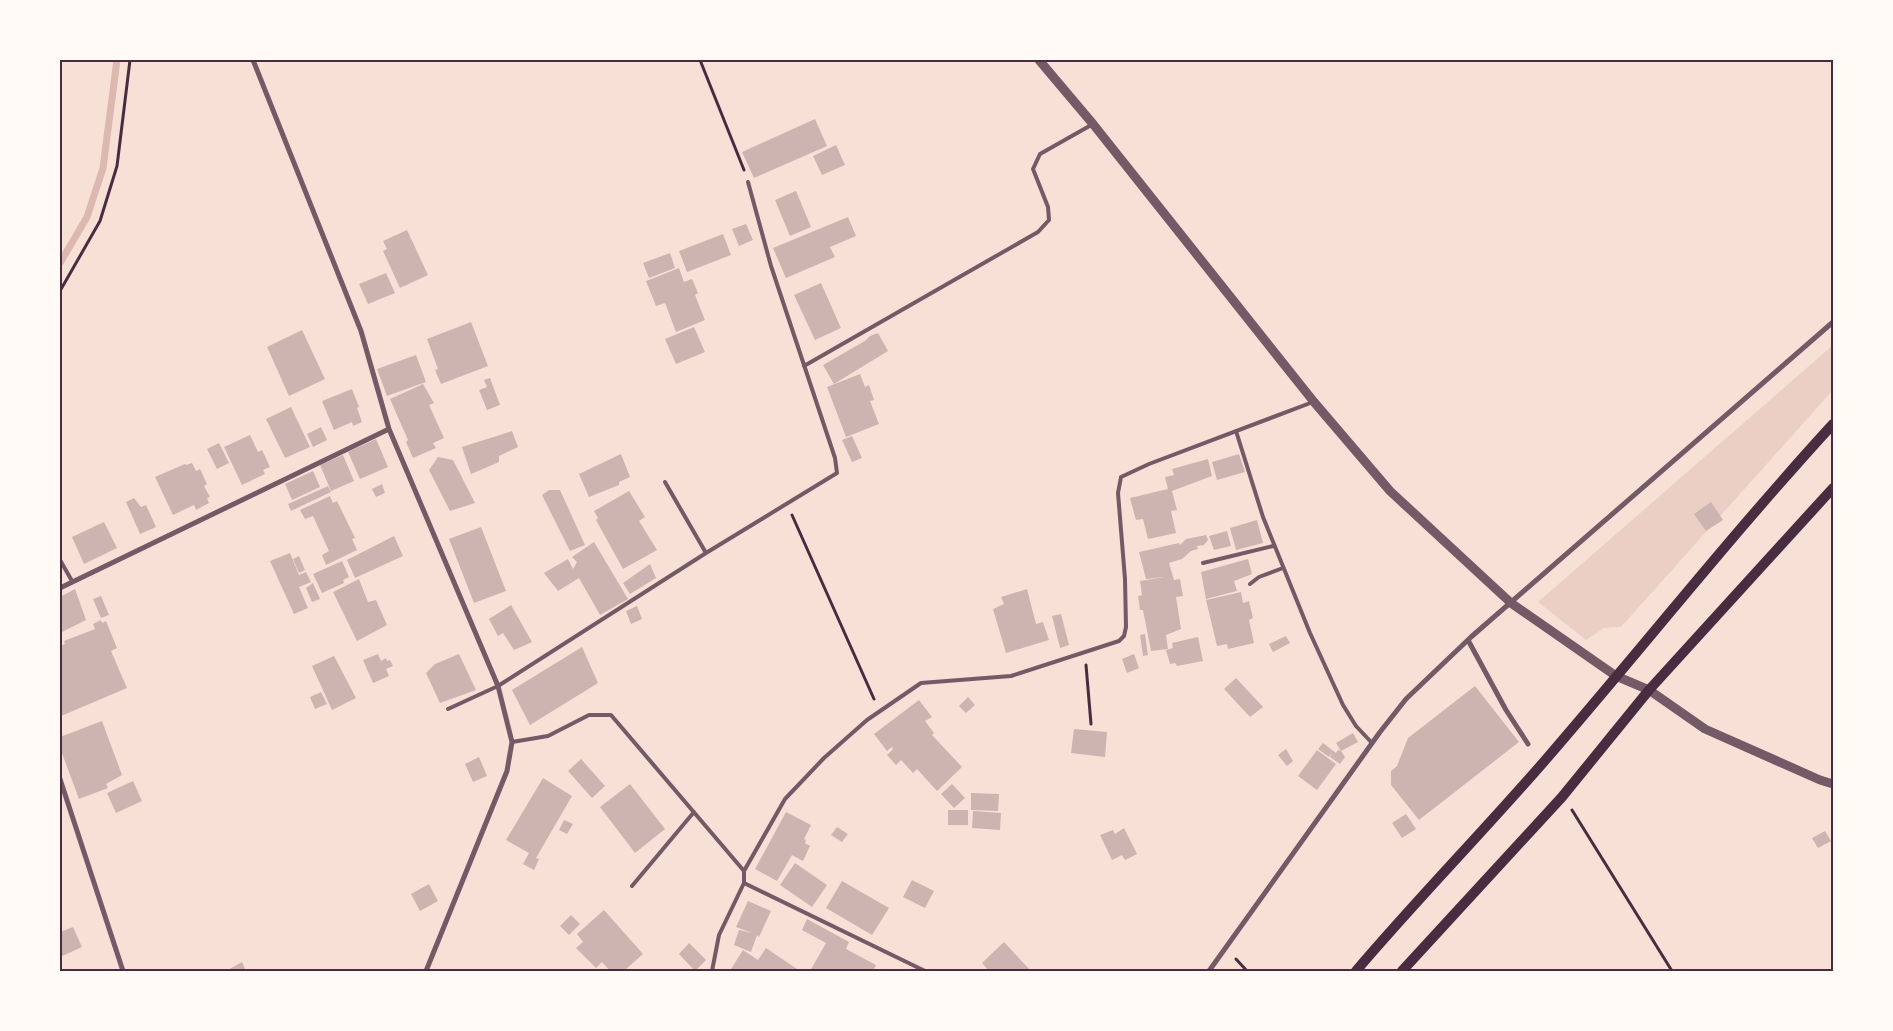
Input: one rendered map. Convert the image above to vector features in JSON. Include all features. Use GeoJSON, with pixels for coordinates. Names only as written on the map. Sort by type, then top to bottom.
{"type":"FeatureCollection","features":[{"type":"Feature","properties":{"kind":"main road"},"geometry":{"type":"LineString","coordinates":[[1356,971],[1408,909],[1547,758],[1783,479],[1833,424]]}},
{"type":"Feature","properties":{"kind":"main road"},"geometry":{"type":"LineString","coordinates":[[1402,971],[1562,797],[1649,690],[1833,488]]}},
{"type":"Feature","properties":{"kind":"street"},"geometry":{"type":"LineString","coordinates":[[253,60],[361,331],[389,429],[498,686],[512,742],[507,771],[426,971]]}},
{"type":"Feature","properties":{"kind":"street"},"geometry":{"type":"LineString","coordinates":[[1039,60],[1094,124],[1314,402],[1390,491],[1511,603],[1616,676],[1649,690],[1706,730],[1833,784]]}},
{"type":"Feature","properties":{"kind":"street"},"geometry":{"type":"LineString","coordinates":[[1209,971],[1372,743],[1406,699],[1468,640],[1833,322]]}},
{"type":"Feature","properties":{"kind":"street"},"geometry":{"type":"LineString","coordinates":[[60,588],[389,429]]}},
{"type":"Feature","properties":{"kind":"street"},"geometry":{"type":"LineString","coordinates":[[1468,640],[1506,710],[1528,744]]}},
{"type":"Feature","properties":{"kind":"street"},"geometry":{"type":"LineString","coordinates":[[60,779],[123,971]]}},
{"type":"Feature","properties":{"kind":"lane"},"geometry":{"type":"LineString","coordinates":[[804,366],[1038,232],[1049,220],[1048,207],[1033,168],[1040,154],[1094,124]]}},
{"type":"Feature","properties":{"kind":"lane"},"geometry":{"type":"LineString","coordinates":[[448,709],[498,686],[706,553],[837,474],[835,458],[771,266],[748,182]]}},
{"type":"Feature","properties":{"kind":"lane"},"geometry":{"type":"LineString","coordinates":[[712,971],[720,935],[744,883],[744,871],[784,799],[824,758],[879,711],[920,683],[1011,676],[1119,641],[1124,636],[1126,626],[1125,579],[1118,493],[1121,477],[1314,402]]}},
{"type":"Feature","properties":{"kind":"lane"},"geometry":{"type":"LineString","coordinates":[[1236,431],[1273,546],[1344,705],[1356,726],[1372,743]]}},
{"type":"Feature","properties":{"kind":"lane"},"geometry":{"type":"LineString","coordinates":[[665,482],[706,553]]}},
{"type":"Feature","properties":{"kind":"lane"},"geometry":{"type":"LineString","coordinates":[[1203,563],[1273,546]]}},
{"type":"Feature","properties":{"kind":"lane"},"geometry":{"type":"LineString","coordinates":[[60,560],[72,581]]}},
{"type":"Feature","properties":{"kind":"lane"},"geometry":{"type":"LineString","coordinates":[[1250,584],[1259,577],[1283,568]]}},
{"type":"Feature","properties":{"kind":"lane"},"geometry":{"type":"LineString","coordinates":[[512,742],[548,736],[589,715],[611,715],[744,871]]}},
{"type":"Feature","properties":{"kind":"lane"},"geometry":{"type":"LineString","coordinates":[[632,886],[694,812]]}},
{"type":"Feature","properties":{"kind":"lane"},"geometry":{"type":"LineString","coordinates":[[744,883],[925,971]]}},
{"type":"Feature","properties":{"kind":"path"},"geometry":{"type":"LineString","coordinates":[[60,291],[100,221],[117,166],[130,60]]}},
{"type":"Feature","properties":{"kind":"path"},"geometry":{"type":"LineString","coordinates":[[700,60],[748,182]]}},
{"type":"Feature","properties":{"kind":"path"},"geometry":{"type":"LineString","coordinates":[[788,504],[879,711]]}},
{"type":"Feature","properties":{"kind":"path"},"geometry":{"type":"LineString","coordinates":[[1082,653],[1087,668],[1091,724]]}},
{"type":"Feature","properties":{"kind":"path"},"geometry":{"type":"LineString","coordinates":[[1571,808],[1672,971]]}},
{"type":"Feature","properties":{"kind":"shaded area"},"geometry":{"type":"Polygon","coordinates":[[[1833,345],[1833,390],[1621,627],[1604,628],[1586,640],[1538,602],[1833,345]]]}},
{"type":"Feature","properties":{"kind":"building"},"geometry":{"type":"Polygon","coordinates":[[[815,119],[827,146],[754,178],[742,152],[815,119]]]}},
{"type":"Feature","properties":{"kind":"building"},"geometry":{"type":"Polygon","coordinates":[[[836,145],[845,165],[822,175],[813,156],[836,145]]]}},
{"type":"Feature","properties":{"kind":"building"},"geometry":{"type":"Polygon","coordinates":[[[796,191],[811,227],[790,236],[775,200],[796,191]]]}},
{"type":"Feature","properties":{"kind":"building"},"geometry":{"type":"Polygon","coordinates":[[[848,217],[856,236],[830,247],[835,257],[786,278],[773,248],[848,217]]]}},
{"type":"Feature","properties":{"kind":"building"},"geometry":{"type":"Polygon","coordinates":[[[746,224],[753,240],[739,246],[732,229],[746,224]]]}},
{"type":"Feature","properties":{"kind":"building"},"geometry":{"type":"Polygon","coordinates":[[[407,230],[428,275],[400,288],[383,251],[387,249],[383,241],[407,230]]]}},
{"type":"Feature","properties":{"kind":"building"},"geometry":{"type":"Polygon","coordinates":[[[723,234],[731,255],[687,272],[679,251],[723,234]]]}},
{"type":"Feature","properties":{"kind":"building"},"geometry":{"type":"Polygon","coordinates":[[[670,253],[675,268],[649,278],[643,263],[670,253]]]}},
{"type":"Feature","properties":{"kind":"building"},"geometry":{"type":"Polygon","coordinates":[[[679,268],[684,282],[692,279],[698,293],[695,295],[705,320],[676,332],[665,303],[656,306],[646,281],[679,268]]]}},
{"type":"Feature","properties":{"kind":"building"},"geometry":{"type":"Polygon","coordinates":[[[386,273],[395,293],[368,304],[359,284],[386,273]]]}},
{"type":"Feature","properties":{"kind":"building"},"geometry":{"type":"Polygon","coordinates":[[[821,283],[841,328],[815,340],[794,295],[821,283]]]}},
{"type":"Feature","properties":{"kind":"building"},"geometry":{"type":"Polygon","coordinates":[[[471,322],[488,366],[441,384],[435,370],[438,369],[427,339],[471,322]]]}},
{"type":"Feature","properties":{"kind":"building"},"geometry":{"type":"Polygon","coordinates":[[[694,327],[705,352],[676,364],[665,339],[694,327]]]}},
{"type":"Feature","properties":{"kind":"building"},"geometry":{"type":"Polygon","coordinates":[[[302,330],[325,379],[289,396],[267,347],[302,330]]]}},
{"type":"Feature","properties":{"kind":"building"},"geometry":{"type":"Polygon","coordinates":[[[878,333],[888,351],[834,384],[823,365],[878,333]]]}},
{"type":"Feature","properties":{"kind":"building"},"geometry":{"type":"Polygon","coordinates":[[[416,355],[426,382],[387,396],[377,369],[416,355]]]}},
{"type":"Feature","properties":{"kind":"building"},"geometry":{"type":"Polygon","coordinates":[[[860,374],[865,387],[869,385],[874,400],[870,401],[879,424],[846,437],[827,387],[860,374]]]}},
{"type":"Feature","properties":{"kind":"building"},"geometry":{"type":"Polygon","coordinates":[[[490,378],[500,405],[487,410],[479,390],[487,387],[484,380],[490,378]]]}},
{"type":"Feature","properties":{"kind":"building"},"geometry":{"type":"Polygon","coordinates":[[[423,384],[434,403],[429,405],[444,438],[433,443],[436,448],[413,458],[406,442],[408,440],[390,399],[423,384]]]}},
{"type":"Feature","properties":{"kind":"building"},"geometry":{"type":"Polygon","coordinates":[[[352,389],[362,422],[353,426],[352,422],[334,430],[322,401],[352,389]]]}},
{"type":"Feature","properties":{"kind":"building"},"geometry":{"type":"Polygon","coordinates":[[[291,407],[310,447],[285,458],[266,419],[291,407]]]}},
{"type":"Feature","properties":{"kind":"building"},"geometry":{"type":"Polygon","coordinates":[[[321,427],[327,440],[313,447],[307,434],[321,427]]]}},
{"type":"Feature","properties":{"kind":"building"},"geometry":{"type":"Polygon","coordinates":[[[512,431],[518,447],[499,456],[499,462],[471,474],[462,447],[512,431]]]}},
{"type":"Feature","properties":{"kind":"building"},"geometry":{"type":"Polygon","coordinates":[[[250,435],[258,452],[262,450],[270,467],[263,470],[265,474],[242,485],[224,447],[250,435]]]}},
{"type":"Feature","properties":{"kind":"building"},"geometry":{"type":"Polygon","coordinates":[[[852,436],[862,458],[852,462],[842,440],[852,436]]]}},
{"type":"Feature","properties":{"kind":"building"},"geometry":{"type":"Polygon","coordinates":[[[376,439],[388,467],[360,479],[348,452],[376,439]]]}},
{"type":"Feature","properties":{"kind":"building"},"geometry":{"type":"Polygon","coordinates":[[[219,443],[229,463],[217,469],[207,449],[219,443]]]}},
{"type":"Feature","properties":{"kind":"building"},"geometry":{"type":"Polygon","coordinates":[[[621,454],[630,477],[619,482],[619,485],[589,497],[579,474],[621,454]]]}},
{"type":"Feature","properties":{"kind":"building"},"geometry":{"type":"Polygon","coordinates":[[[1239,454],[1245,472],[1217,480],[1212,462],[1239,454]]]}},
{"type":"Feature","properties":{"kind":"building"},"geometry":{"type":"Polygon","coordinates":[[[343,455],[354,481],[331,491],[320,465],[343,455]]]}},
{"type":"Feature","properties":{"kind":"building"},"geometry":{"type":"Polygon","coordinates":[[[438,457],[453,460],[475,503],[450,511],[429,470],[438,457]]]}},
{"type":"Feature","properties":{"kind":"building"},"geometry":{"type":"Polygon","coordinates":[[[1208,459],[1212,476],[1172,491],[1177,510],[1171,511],[1176,533],[1148,539],[1143,519],[1136,520],[1130,498],[1168,489],[1165,477],[1174,475],[1172,469],[1208,459]]]}},
{"type":"Feature","properties":{"kind":"building"},"geometry":{"type":"Polygon","coordinates":[[[192,463],[196,471],[200,469],[207,484],[204,486],[210,497],[207,498],[209,503],[196,510],[194,505],[173,515],[155,477],[185,464],[192,463]]]}},
{"type":"Feature","properties":{"kind":"building"},"geometry":{"type":"Polygon","coordinates":[[[313,471],[320,487],[292,500],[285,484],[313,471]]]}},
{"type":"Feature","properties":{"kind":"building"},"geometry":{"type":"Polygon","coordinates":[[[382,484],[385,493],[376,497],[372,489],[382,484]]]}},
{"type":"Feature","properties":{"kind":"building"},"geometry":{"type":"Polygon","coordinates":[[[328,486],[331,492],[291,511],[288,504],[328,486]]]}},
{"type":"Feature","properties":{"kind":"building"},"geometry":{"type":"Polygon","coordinates":[[[549,490],[560,490],[585,545],[570,551],[542,495],[549,490]]]}},
{"type":"Feature","properties":{"kind":"building"},"geometry":{"type":"Polygon","coordinates":[[[629,491],[645,517],[639,521],[657,550],[623,569],[596,520],[598,518],[594,511],[629,491]]]}},
{"type":"Feature","properties":{"kind":"building"},"geometry":{"type":"Polygon","coordinates":[[[330,496],[333,503],[337,501],[355,538],[352,539],[357,550],[326,565],[322,555],[329,551],[313,516],[305,519],[300,510],[330,496]]]}},
{"type":"Feature","properties":{"kind":"building"},"geometry":{"type":"Polygon","coordinates":[[[134,498],[141,507],[146,505],[156,527],[140,534],[126,502],[134,498]]]}},
{"type":"Feature","properties":{"kind":"building"},"geometry":{"type":"Polygon","coordinates":[[[1711,502],[1723,520],[1706,531],[1694,514],[1711,502]]]}},
{"type":"Feature","properties":{"kind":"building"},"geometry":{"type":"Polygon","coordinates":[[[1257,520],[1263,543],[1236,550],[1230,528],[1257,520]]]}},
{"type":"Feature","properties":{"kind":"building"},"geometry":{"type":"Polygon","coordinates":[[[104,522],[117,548],[84,564],[72,537],[104,522]]]}},
{"type":"Feature","properties":{"kind":"building"},"geometry":{"type":"Polygon","coordinates":[[[481,527],[506,591],[474,603],[449,539],[481,527]]]}},
{"type":"Feature","properties":{"kind":"building"},"geometry":{"type":"Polygon","coordinates":[[[1227,531],[1231,546],[1214,550],[1209,536],[1227,531]]]}},
{"type":"Feature","properties":{"kind":"building"},"geometry":{"type":"Polygon","coordinates":[[[1206,535],[1208,540],[1204,545],[1197,546],[1198,549],[1191,551],[1182,559],[1169,563],[1174,580],[1180,579],[1183,596],[1176,597],[1181,629],[1166,635],[1168,649],[1151,651],[1143,610],[1140,610],[1138,596],[1142,595],[1140,581],[1164,577],[1146,579],[1139,552],[1179,543],[1180,545],[1186,539],[1206,535]]]}},
{"type":"Feature","properties":{"kind":"building"},"geometry":{"type":"Polygon","coordinates":[[[394,536],[403,556],[355,578],[347,560],[394,536]]]}},
{"type":"Feature","properties":{"kind":"building"},"geometry":{"type":"Polygon","coordinates":[[[594,542],[628,599],[600,615],[579,578],[558,591],[544,573],[568,559],[573,569],[577,562],[572,557],[594,542]]]}},
{"type":"Feature","properties":{"kind":"building"},"geometry":{"type":"Polygon","coordinates":[[[290,553],[299,575],[306,572],[311,582],[299,587],[308,608],[294,614],[270,561],[290,553]]]}},
{"type":"Feature","properties":{"kind":"building"},"geometry":{"type":"Polygon","coordinates":[[[299,556],[305,570],[299,573],[293,559],[299,556]]]}},
{"type":"Feature","properties":{"kind":"building"},"geometry":{"type":"Polygon","coordinates":[[[1248,559],[1252,574],[1234,581],[1237,591],[1206,599],[1201,572],[1248,559]]]}},
{"type":"Feature","properties":{"kind":"building"},"geometry":{"type":"Polygon","coordinates":[[[342,561],[349,577],[343,580],[344,583],[322,593],[313,574],[342,561]]]}},
{"type":"Feature","properties":{"kind":"building"},"geometry":{"type":"Polygon","coordinates":[[[650,564],[656,578],[630,594],[623,583],[650,564]]]}},
{"type":"Feature","properties":{"kind":"building"},"geometry":{"type":"Polygon","coordinates":[[[359,579],[368,602],[376,600],[387,625],[357,641],[333,592],[359,579]]]}},
{"type":"Feature","properties":{"kind":"building"},"geometry":{"type":"Polygon","coordinates":[[[313,583],[320,599],[312,602],[306,588],[313,583]]]}},
{"type":"Feature","properties":{"kind":"building"},"geometry":{"type":"Polygon","coordinates":[[[75,589],[86,620],[62,632],[60,597],[75,589]]]}},
{"type":"Feature","properties":{"kind":"building"},"geometry":{"type":"Polygon","coordinates":[[[1027,589],[1036,624],[1043,622],[1049,640],[1006,653],[993,609],[1004,604],[1001,597],[1027,589]]]}},
{"type":"Feature","properties":{"kind":"building"},"geometry":{"type":"Polygon","coordinates":[[[1241,592],[1243,603],[1249,601],[1253,618],[1249,620],[1254,643],[1228,649],[1227,644],[1217,646],[1206,600],[1241,592]]]}},
{"type":"Feature","properties":{"kind":"building"},"geometry":{"type":"Polygon","coordinates":[[[101,596],[109,615],[101,618],[93,599],[101,596]]]}},
{"type":"Feature","properties":{"kind":"building"},"geometry":{"type":"Polygon","coordinates":[[[511,605],[532,642],[514,650],[503,633],[498,636],[489,619],[511,605]]]}},
{"type":"Feature","properties":{"kind":"building"},"geometry":{"type":"Polygon","coordinates":[[[637,606],[642,619],[631,624],[626,611],[637,606]]]}},
{"type":"Feature","properties":{"kind":"building"},"geometry":{"type":"Polygon","coordinates":[[[1061,614],[1069,645],[1060,648],[1052,616],[1061,614]]]}},
{"type":"Feature","properties":{"kind":"building"},"geometry":{"type":"Polygon","coordinates":[[[101,620],[102,623],[106,621],[117,648],[111,651],[127,688],[61,716],[60,646],[65,644],[64,641],[95,629],[93,624],[101,620]]]}},
{"type":"Feature","properties":{"kind":"building"},"geometry":{"type":"Polygon","coordinates":[[[1145,634],[1148,655],[1143,656],[1140,635],[1145,634]]]}},
{"type":"Feature","properties":{"kind":"building"},"geometry":{"type":"Polygon","coordinates":[[[1286,636],[1290,643],[1273,652],[1269,644],[1286,636]]]}},
{"type":"Feature","properties":{"kind":"building"},"geometry":{"type":"Polygon","coordinates":[[[1198,637],[1203,661],[1177,666],[1175,663],[1170,664],[1166,650],[1173,648],[1172,643],[1198,637]]]}},
{"type":"Feature","properties":{"kind":"building"},"geometry":{"type":"Polygon","coordinates":[[[582,647],[598,683],[530,725],[512,690],[582,647]]]}},
{"type":"Feature","properties":{"kind":"building"},"geometry":{"type":"Polygon","coordinates":[[[378,654],[381,661],[386,658],[387,661],[390,660],[393,666],[386,669],[389,676],[373,683],[363,660],[378,654]]]}},
{"type":"Feature","properties":{"kind":"building"},"geometry":{"type":"Polygon","coordinates":[[[459,654],[476,690],[440,703],[426,673],[435,664],[459,654]]]}},
{"type":"Feature","properties":{"kind":"building"},"geometry":{"type":"Polygon","coordinates":[[[1134,654],[1139,668],[1127,673],[1122,659],[1134,654]]]}},
{"type":"Feature","properties":{"kind":"building"},"geometry":{"type":"Polygon","coordinates":[[[334,656],[356,698],[332,710],[312,666],[334,656]]]}},
{"type":"Feature","properties":{"kind":"building"},"geometry":{"type":"Polygon","coordinates":[[[1236,678],[1263,707],[1250,717],[1224,689],[1236,678]]]}},
{"type":"Feature","properties":{"kind":"building"},"geometry":{"type":"Polygon","coordinates":[[[1475,686],[1519,742],[1419,820],[1391,785],[1391,771],[1397,766],[1408,738],[1475,686]]]}},
{"type":"Feature","properties":{"kind":"building"},"geometry":{"type":"Polygon","coordinates":[[[321,692],[327,704],[315,709],[310,697],[321,692]]]}},
{"type":"Feature","properties":{"kind":"building"},"geometry":{"type":"Polygon","coordinates":[[[968,697],[975,705],[966,713],[959,706],[968,697]]]}},
{"type":"Feature","properties":{"kind":"building"},"geometry":{"type":"Polygon","coordinates":[[[919,700],[932,717],[925,721],[934,733],[932,735],[962,767],[937,791],[917,769],[913,773],[901,760],[896,765],[887,755],[893,749],[892,747],[887,751],[874,734],[919,700]]]}},
{"type":"Feature","properties":{"kind":"building"},"geometry":{"type":"Polygon","coordinates":[[[102,721],[122,775],[106,784],[108,788],[79,799],[60,748],[60,737],[102,721]]]}},
{"type":"Feature","properties":{"kind":"building"},"geometry":{"type":"Polygon","coordinates":[[[1074,729],[1107,732],[1105,757],[1071,753],[1074,729]]]}},
{"type":"Feature","properties":{"kind":"building"},"geometry":{"type":"Polygon","coordinates":[[[1353,733],[1358,742],[1341,751],[1336,743],[1353,733]]]}},
{"type":"Feature","properties":{"kind":"building"},"geometry":{"type":"Polygon","coordinates":[[[1323,743],[1336,753],[1338,750],[1345,757],[1340,764],[1330,757],[1332,752],[1329,757],[1318,749],[1323,743]]]}},
{"type":"Feature","properties":{"kind":"building"},"geometry":{"type":"Polygon","coordinates":[[[1286,749],[1293,761],[1287,766],[1278,755],[1286,749]]]}},
{"type":"Feature","properties":{"kind":"building"},"geometry":{"type":"Polygon","coordinates":[[[1317,750],[1336,764],[1317,790],[1298,776],[1317,750]]]}},
{"type":"Feature","properties":{"kind":"building"},"geometry":{"type":"Polygon","coordinates":[[[479,757],[487,776],[473,782],[465,764],[479,757]]]}},
{"type":"Feature","properties":{"kind":"building"},"geometry":{"type":"Polygon","coordinates":[[[581,759],[605,786],[592,798],[568,771],[581,759]]]}},
{"type":"Feature","properties":{"kind":"building"},"geometry":{"type":"Polygon","coordinates":[[[543,778],[572,796],[536,858],[539,859],[534,870],[523,864],[529,853],[506,840],[543,778]]]}},
{"type":"Feature","properties":{"kind":"building"},"geometry":{"type":"Polygon","coordinates":[[[133,781],[142,801],[116,813],[107,793],[133,781]]]}},
{"type":"Feature","properties":{"kind":"building"},"geometry":{"type":"Polygon","coordinates":[[[630,784],[665,829],[635,853],[600,807],[630,784]]]}},
{"type":"Feature","properties":{"kind":"building"},"geometry":{"type":"Polygon","coordinates":[[[952,784],[965,798],[954,808],[941,794],[952,784]]]}},
{"type":"Feature","properties":{"kind":"building"},"geometry":{"type":"Polygon","coordinates":[[[971,793],[999,794],[998,811],[971,810],[971,793]]]}},
{"type":"Feature","properties":{"kind":"building"},"geometry":{"type":"Polygon","coordinates":[[[948,810],[968,810],[968,825],[948,825],[948,810]]]}},
{"type":"Feature","properties":{"kind":"building"},"geometry":{"type":"Polygon","coordinates":[[[973,811],[1001,813],[1000,830],[972,828],[973,811]]]}},
{"type":"Feature","properties":{"kind":"building"},"geometry":{"type":"Polygon","coordinates":[[[786,812],[811,825],[804,839],[806,840],[805,843],[810,846],[803,861],[792,855],[777,881],[755,869],[786,812]]]}},
{"type":"Feature","properties":{"kind":"building"},"geometry":{"type":"Polygon","coordinates":[[[1406,814],[1416,829],[1402,838],[1392,823],[1406,814]]]}},
{"type":"Feature","properties":{"kind":"building"},"geometry":{"type":"Polygon","coordinates":[[[564,820],[573,824],[567,834],[559,830],[564,820]]]}},
{"type":"Feature","properties":{"kind":"building"},"geometry":{"type":"Polygon","coordinates":[[[837,827],[848,834],[842,842],[831,835],[837,827]]]}},
{"type":"Feature","properties":{"kind":"building"},"geometry":{"type":"Polygon","coordinates":[[[1124,828],[1137,854],[1125,860],[1122,855],[1112,860],[1100,835],[1113,830],[1115,834],[1124,828]]]}},
{"type":"Feature","properties":{"kind":"building"},"geometry":{"type":"Polygon","coordinates":[[[1825,831],[1831,841],[1818,848],[1812,838],[1825,831]]]}},
{"type":"Feature","properties":{"kind":"building"},"geometry":{"type":"Polygon","coordinates":[[[795,863],[827,885],[812,907],[780,885],[795,863]]]}},
{"type":"Feature","properties":{"kind":"building"},"geometry":{"type":"Polygon","coordinates":[[[912,880],[934,891],[925,908],[903,897],[912,880]]]}},
{"type":"Feature","properties":{"kind":"building"},"geometry":{"type":"Polygon","coordinates":[[[842,881],[889,908],[872,935],[826,908],[842,881]]]}},
{"type":"Feature","properties":{"kind":"building"},"geometry":{"type":"Polygon","coordinates":[[[429,884],[438,901],[420,911],[411,894],[429,884]]]}},
{"type":"Feature","properties":{"kind":"building"},"geometry":{"type":"Polygon","coordinates":[[[748,901],[771,911],[759,937],[757,935],[751,952],[734,945],[739,930],[752,933],[736,927],[748,901]]]}},
{"type":"Feature","properties":{"kind":"building"},"geometry":{"type":"Polygon","coordinates":[[[604,910],[643,954],[624,971],[610,971],[602,962],[596,968],[576,948],[583,942],[577,934],[604,910]]]}},
{"type":"Feature","properties":{"kind":"building"},"geometry":{"type":"Polygon","coordinates":[[[571,915],[580,924],[569,935],[560,926],[571,915]]]}},
{"type":"Feature","properties":{"kind":"building"},"geometry":{"type":"Polygon","coordinates":[[[807,919],[849,942],[846,949],[876,965],[873,971],[810,971],[826,943],[802,930],[807,919]]]}},
{"type":"Feature","properties":{"kind":"building"},"geometry":{"type":"Polygon","coordinates":[[[73,927],[82,947],[60,957],[60,932],[73,927]]]}},
{"type":"Feature","properties":{"kind":"building"},"geometry":{"type":"Polygon","coordinates":[[[1004,942],[1031,971],[989,971],[982,963],[1004,942]]]}},
{"type":"Feature","properties":{"kind":"building"},"geometry":{"type":"Polygon","coordinates":[[[689,943],[706,960],[695,971],[679,954],[689,943]]]}},
{"type":"Feature","properties":{"kind":"building"},"geometry":{"type":"Polygon","coordinates":[[[766,948],[800,971],[734,971],[731,969],[743,950],[758,960],[766,948]]]}},
{"type":"Feature","properties":{"kind":"building"},"geometry":{"type":"Polygon","coordinates":[[[242,962],[246,971],[226,971],[242,962]]]}},
{"type":"Feature","properties":{"kind":"waterway"},"geometry":{"type":"LineString","coordinates":[[60,263],[87,217],[103,168],[117,60]]}}]}
